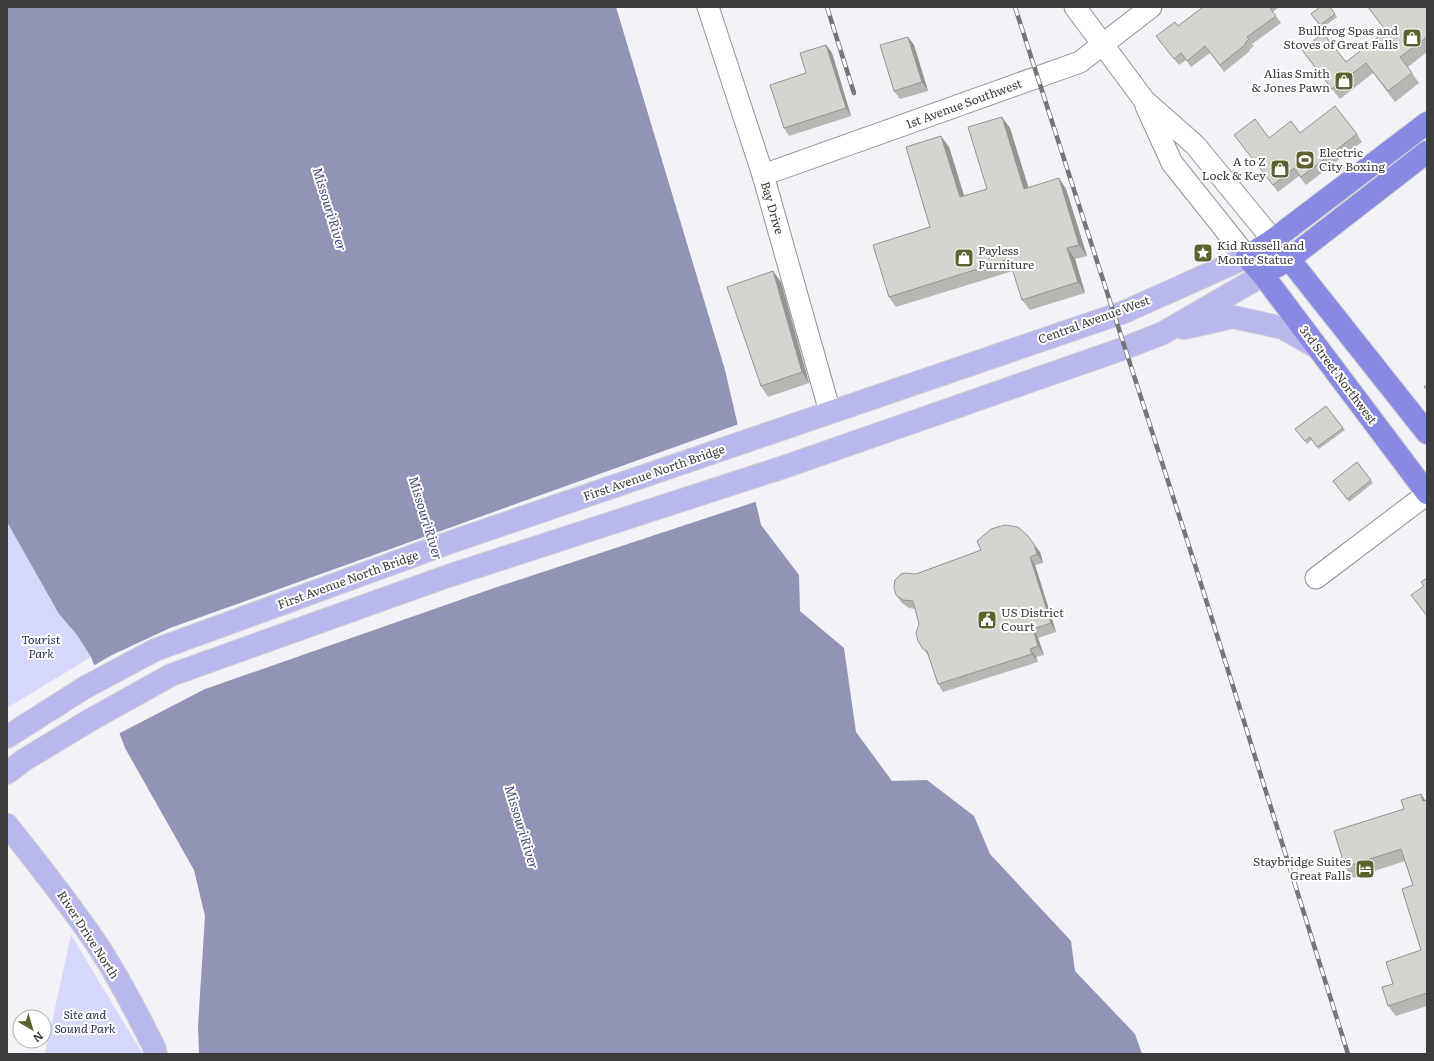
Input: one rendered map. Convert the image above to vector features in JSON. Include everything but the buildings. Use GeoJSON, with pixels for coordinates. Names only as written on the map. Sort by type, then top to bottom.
{"type":"FeatureCollection","features":[{"type":"Feature","properties":{"kind":"highway","name":"Central Avenue West"},"geometry":{"type":"LineString","coordinates":[[1248,258],[1427,123]]}},
{"type":"Feature","properties":{"kind":"highway"},"geometry":{"type":"LineString","coordinates":[[1263,275],[1289,258],[1427,152]]}},
{"type":"Feature","properties":{"kind":"highway"},"geometry":{"type":"LineString","coordinates":[[1273,240],[1289,258],[1427,433]]}},
{"type":"Feature","properties":{"kind":"highway","name":"3rd Street Northwest"},"geometry":{"type":"LineString","coordinates":[[1248,258],[1263,275],[1427,493]]}},
{"type":"Feature","properties":{"kind":"main road","name":"Central Avenue West"},"geometry":{"type":"LineString","coordinates":[[771,433],[1124,312],[1248,258]]}},
{"type":"Feature","properties":{"kind":"main road"},"geometry":{"type":"LineString","coordinates":[[7,773],[24,760],[92,719],[171,675],[448,576],[784,467],[1118,351],[1163,333],[1263,275]]}},
{"type":"Feature","properties":{"kind":"main road"},"geometry":{"type":"LineString","coordinates":[[1163,333],[1233,317],[1283,328],[1318,348]]}},
{"type":"Feature","properties":{"kind":"main road","name":"First Avenue North Bridge"},"geometry":{"type":"LineString","coordinates":[[8,737],[84,688],[155,650],[451,542],[771,433]]}},
{"type":"Feature","properties":{"kind":"main road","name":"River Drive North"},"geometry":{"type":"LineString","coordinates":[[7,825],[57,888],[98,947],[130,1000],[154,1047],[156,1054]]}},
{"type":"Feature","properties":{"kind":"street","name":"Bay Drive"},"geometry":{"type":"LineString","coordinates":[[708,7],[763,175],[830,412]]}},
{"type":"Feature","properties":{"kind":"street"},"geometry":{"type":"LineString","coordinates":[[1075,7],[1144,100],[1196,145],[1273,240]]}},
{"type":"Feature","properties":{"kind":"street","name":"1st Avenue Southwest"},"geometry":{"type":"LineString","coordinates":[[763,175],[1080,62],[1151,7]]}},
{"type":"Feature","properties":{"kind":"street"},"geometry":{"type":"LineString","coordinates":[[1144,100],[1172,164],[1248,258]]}},
{"type":"Feature","properties":{"kind":"street"},"geometry":{"type":"LineString","coordinates":[[1316,578],[1427,493]]}},
{"type":"Feature","properties":{"kind":"green space","name":"Tourist Park"},"geometry":{"type":"Polygon","coordinates":[[[7,522],[59,614],[77,635],[91,657],[7,708],[7,522]]]}},
{"type":"Feature","properties":{"kind":"green space","name":"Site and Sound Park"},"geometry":{"type":"Polygon","coordinates":[[[71,935],[142,1054],[45,1054],[46,1049],[52,1049],[52,1022],[71,935]]]}},
{"type":"Feature","properties":{"kind":"water","name":"Missouri River"},"geometry":{"type":"Polygon","coordinates":[[[7,7],[616,7],[725,370],[761,525],[799,575],[800,611],[844,648],[856,732],[892,781],[927,780],[974,816],[990,854],[1071,941],[1075,971],[1135,1034],[1142,1054],[199,1054],[198,1026],[205,916],[194,870],[125,748],[91,657],[77,635],[59,614],[7,522],[7,7]]]}},
{"type":"Feature","properties":{"kind":"pier"},"geometry":{"type":"Polygon","coordinates":[[[739,424],[758,501],[497,587],[205,689],[118,734],[93,666],[112,655],[170,628],[739,424]]]}},
{"type":"Feature","properties":{"kind":"railway"},"geometry":{"type":"LineString","coordinates":[[827,7],[854,93]]}},
{"type":"Feature","properties":{"kind":"railway"},"geometry":{"type":"LineString","coordinates":[[1015,7],[1196,568],[1348,1054]]}},
{"type":"Feature","properties":{"kind":"place","name":"Bullfrog Spas and Stoves of Great Falls"},"geometry":{"type":"Point","coordinates":[1412,38]}},
{"type":"Feature","properties":{"kind":"place","name":"Alias Smith & Jones Pawn"},"geometry":{"type":"Point","coordinates":[1344,81]}},
{"type":"Feature","properties":{"kind":"place","name":"Electric City Boxing"},"geometry":{"type":"Point","coordinates":[1305,160]}},
{"type":"Feature","properties":{"kind":"place","name":"A to Z Lock & Key"},"geometry":{"type":"Point","coordinates":[1280,169]}},
{"type":"Feature","properties":{"kind":"place","name":"Kid Russell and Monte Statue"},"geometry":{"type":"Point","coordinates":[1203,253]}},
{"type":"Feature","properties":{"kind":"place","name":"Payless Furniture"},"geometry":{"type":"Point","coordinates":[964,258]}},
{"type":"Feature","properties":{"kind":"place","name":"US District Court"},"geometry":{"type":"Point","coordinates":[987,620]}},
{"type":"Feature","properties":{"kind":"place","name":"Staybridge Suites Great Falls"},"geometry":{"type":"Point","coordinates":[1365,869]}}]}
